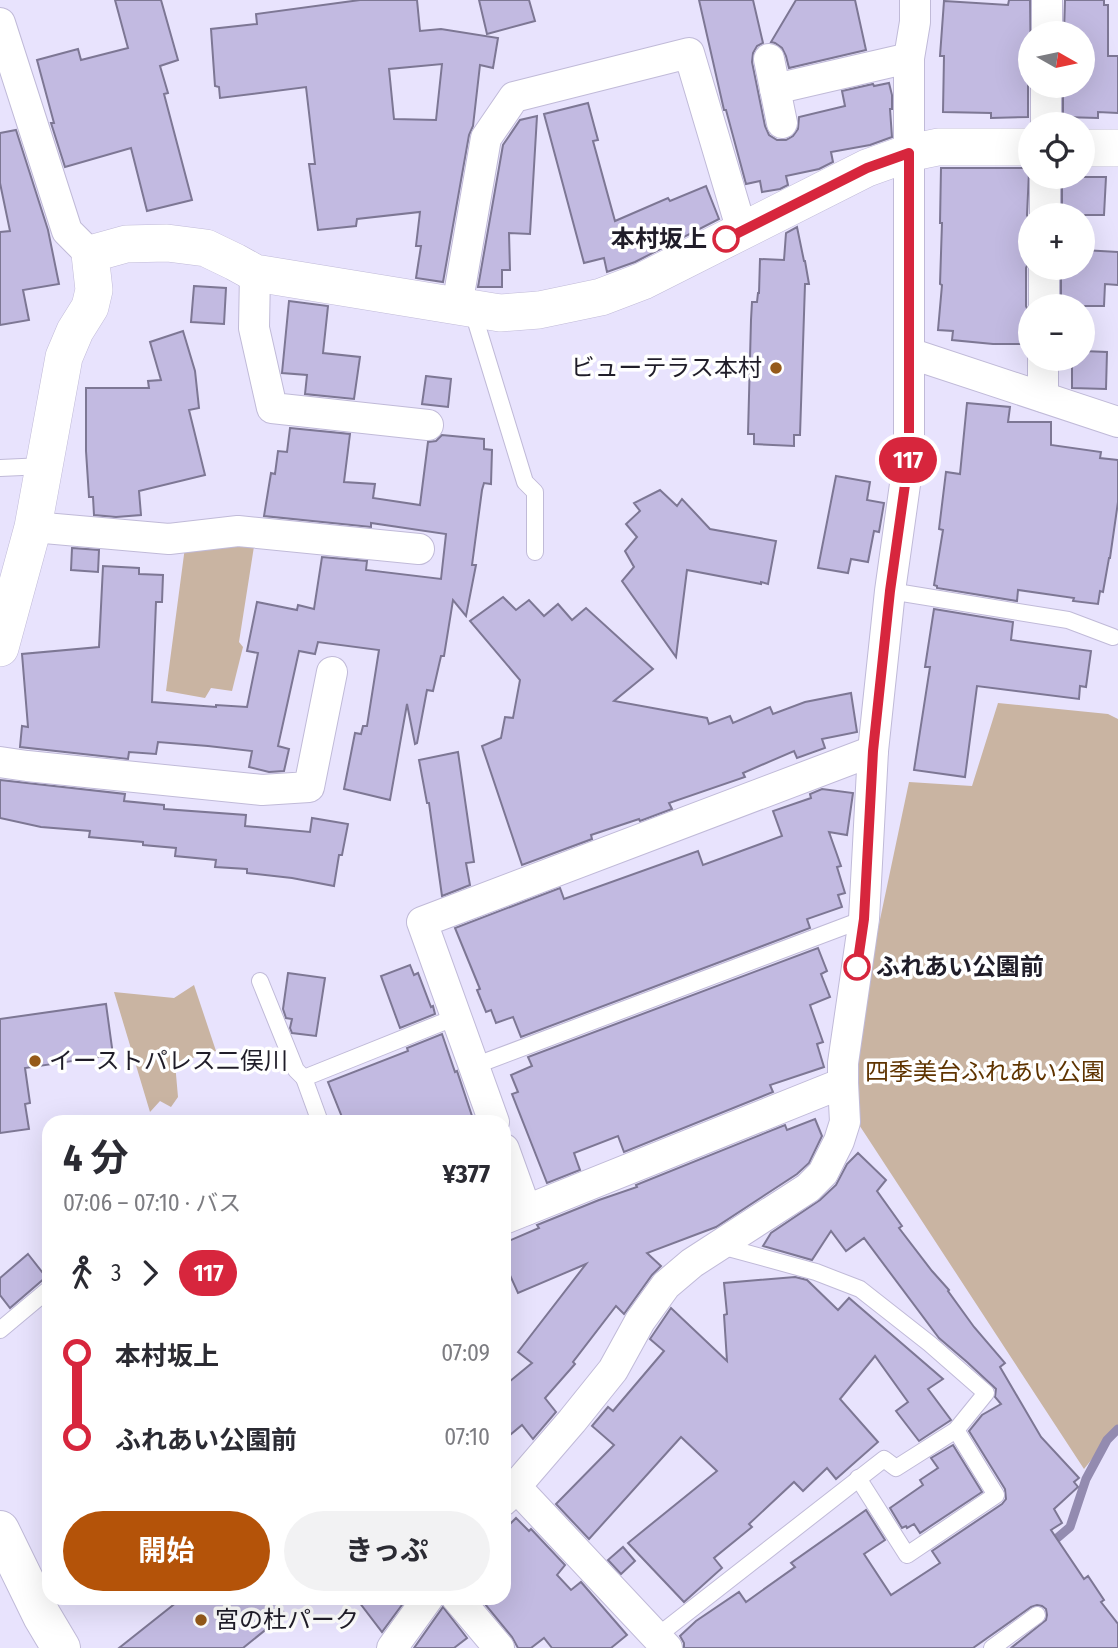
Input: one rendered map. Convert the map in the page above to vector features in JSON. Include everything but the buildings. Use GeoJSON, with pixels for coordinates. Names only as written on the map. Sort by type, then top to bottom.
{"type":"FeatureCollection","features":[{"type":"Feature","properties":{"kind":"main road"},"geometry":{"type":"LineString","coordinates":[[0,1530],[42,1616],[61,1648]]}},
{"type":"Feature","properties":{"kind":"street"},"geometry":{"type":"LineString","coordinates":[[511,1484],[572,1421],[612,1370],[640,1321],[666,1285],[692,1263],[808,1188],[823,1173],[845,1122],[843,1063],[864,919],[873,751],[890,591],[909,456],[909,58],[915,11],[894,0]]}},
{"type":"Feature","properties":{"kind":"street"},"geometry":{"type":"LineString","coordinates":[[1047,0],[1047,21]]}},
{"type":"Feature","properties":{"kind":"street"},"geometry":{"type":"LineString","coordinates":[[0,648],[33,527],[64,357],[75,331],[90,307],[94,290],[90,254],[67,231],[1,29]]}},
{"type":"Feature","properties":{"kind":"street"},"geometry":{"type":"LineString","coordinates":[[465,307],[486,138],[514,97],[689,52],[742,231]]}},
{"type":"Feature","properties":{"kind":"street"},"geometry":{"type":"LineString","coordinates":[[775,89],[909,58]]}},
{"type":"Feature","properties":{"kind":"street"},"geometry":{"type":"LineString","coordinates":[[769,59],[782,122]]}},
{"type":"Feature","properties":{"kind":"street"},"geometry":{"type":"LineString","coordinates":[[90,254],[126,244],[167,243],[206,248],[255,273],[500,313],[531,311],[601,297],[643,281],[867,168],[909,153],[938,147],[1018,147]]}},
{"type":"Feature","properties":{"kind":"street"},"geometry":{"type":"LineString","coordinates":[[1095,148],[1118,148]]}},
{"type":"Feature","properties":{"kind":"street"},"geometry":{"type":"LineString","coordinates":[[255,273],[254,328],[272,408],[428,425]]}},
{"type":"Feature","properties":{"kind":"street"},"geometry":{"type":"LineString","coordinates":[[909,353],[1118,422]]}},
{"type":"Feature","properties":{"kind":"street"},"geometry":{"type":"LineString","coordinates":[[1043,371],[1043,397]]}},
{"type":"Feature","properties":{"kind":"street"},"geometry":{"type":"LineString","coordinates":[[33,527],[169,539],[238,531],[419,548]]}},
{"type":"Feature","properties":{"kind":"street"},"geometry":{"type":"LineString","coordinates":[[0,762],[262,790],[309,787],[332,672]]}},
{"type":"Feature","properties":{"kind":"street"},"geometry":{"type":"LineString","coordinates":[[492,1115],[422,922],[873,751]]}},
{"type":"Feature","properties":{"kind":"street"},"geometry":{"type":"LineString","coordinates":[[511,1190],[515,1214],[843,1083]]}},
{"type":"Feature","properties":{"kind":"street"},"geometry":{"type":"LineString","coordinates":[[511,1490],[661,1642]]}},
{"type":"Feature","properties":{"kind":"street"},"geometry":{"type":"LineString","coordinates":[[392,1648],[423,1605]]}},
{"type":"Feature","properties":{"kind":"street"},"geometry":{"type":"LineString","coordinates":[[463,1605],[499,1648]]}},
{"type":"Feature","properties":{"kind":"lane"},"geometry":{"type":"LineString","coordinates":[[465,307],[525,482],[535,492],[535,552]]}},
{"type":"Feature","properties":{"kind":"lane"},"geometry":{"type":"LineString","coordinates":[[0,468],[44,466]]}},
{"type":"Feature","properties":{"kind":"lane"},"geometry":{"type":"LineString","coordinates":[[890,591],[1068,620],[1113,637]]}},
{"type":"Feature","properties":{"kind":"lane"},"geometry":{"type":"LineString","coordinates":[[474,1066],[864,919]]}},
{"type":"Feature","properties":{"kind":"lane"},"geometry":{"type":"LineString","coordinates":[[260,981],[296,1070],[304,1078],[317,1115]]}},
{"type":"Feature","properties":{"kind":"lane"},"geometry":{"type":"LineString","coordinates":[[304,1078],[456,1017]]}},
{"type":"Feature","properties":{"kind":"lane"},"geometry":{"type":"LineString","coordinates":[[661,1642],[884,1459],[896,1468],[956,1430],[986,1393],[860,1289],[816,1272],[721,1246]]}},
{"type":"Feature","properties":{"kind":"lane"},"geometry":{"type":"LineString","coordinates":[[2,1324],[42,1294]]}},
{"type":"Feature","properties":{"kind":"lane"},"geometry":{"type":"LineString","coordinates":[[858,1478],[907,1555],[996,1495],[956,1430]]}},
{"type":"Feature","properties":{"kind":"lane"},"geometry":{"type":"LineString","coordinates":[[992,1648],[1037,1615]]}},
{"type":"Feature","properties":{"kind":"green space"},"geometry":{"type":"Polygon","coordinates":[[[255,540],[239,642],[243,647],[232,691],[211,688],[205,698],[166,691],[185,547],[255,540]]]}},
{"type":"Feature","properties":{"kind":"green space","name":"四季美台ふれあい公園"},"geometry":{"type":"Polygon","coordinates":[[[998,703],[1108,714],[1118,719],[1118,1427],[1084,1469],[852,1114],[847,1076],[909,782],[972,786],[998,703]]]}},
{"type":"Feature","properties":{"kind":"green space"},"geometry":{"type":"Polygon","coordinates":[[[194,985],[216,1051],[175,1063],[178,1097],[171,1107],[160,1101],[150,1112],[114,992],[174,998],[194,985]]]}},
{"type":"Feature","properties":{"kind":"waterway"},"geometry":{"type":"LineString","coordinates":[[1049,1545],[1070,1527],[1086,1479],[1107,1440],[1118,1429]]}},
{"type":"Feature","properties":{"kind":"bus line","name":"117"},"geometry":{"type":"LineString","coordinates":[[726,239],[867,168],[909,153],[909,456],[890,591],[873,751],[864,919],[857,967]]}},
{"type":"Feature","properties":{"kind":"place","name":"本村坂上"},"geometry":{"type":"Point","coordinates":[726,239]}},
{"type":"Feature","properties":{"kind":"place","name":"ビューテラス本村"},"geometry":{"type":"Point","coordinates":[776,368]}},
{"type":"Feature","properties":{"kind":"place","name":"ふれあい公園前"},"geometry":{"type":"Point","coordinates":[857,967]}},
{"type":"Feature","properties":{"kind":"place","name":"イーストパレス二俣川"},"geometry":{"type":"Point","coordinates":[35,1061]}},
{"type":"Feature","properties":{"kind":"place","name":"宮の杜パーク"},"geometry":{"type":"Point","coordinates":[201,1620]}}]}
